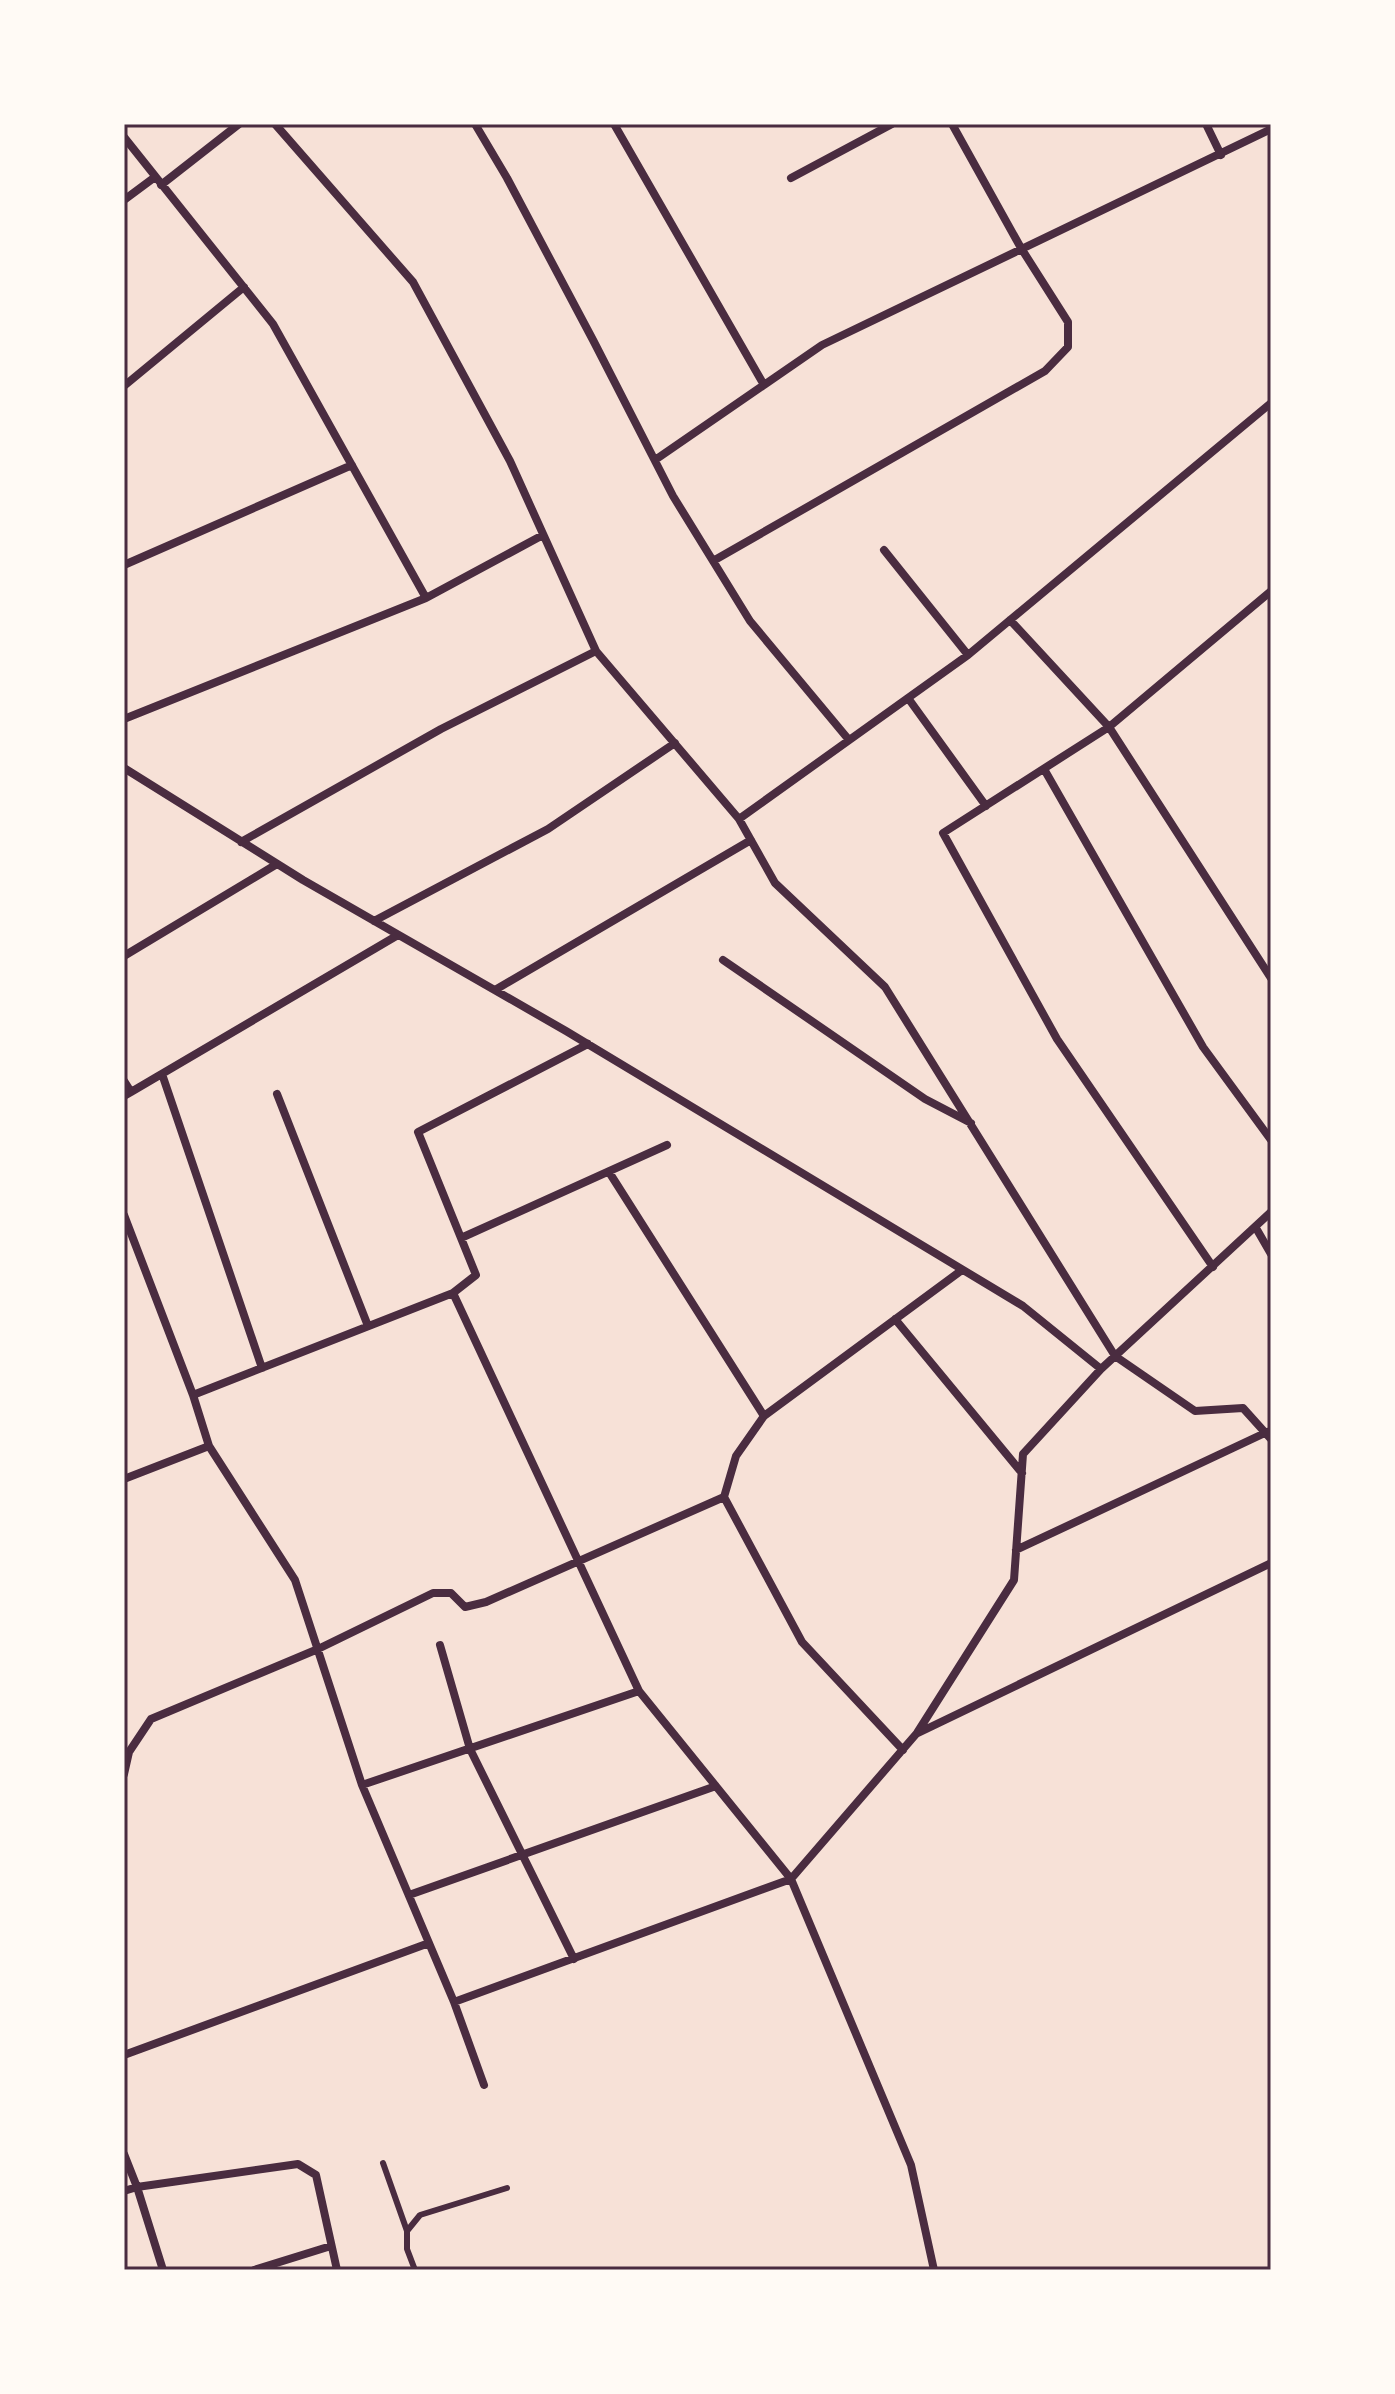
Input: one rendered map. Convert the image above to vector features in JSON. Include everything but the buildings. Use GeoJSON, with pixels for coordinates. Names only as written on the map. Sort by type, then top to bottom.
{"type":"FeatureCollection","features":[{"type":"Feature","properties":{"kind":"street"},"geometry":{"type":"LineString","coordinates":[[124,200],[158,181],[239,124]]}},
{"type":"Feature","properties":{"kind":"street"},"geometry":{"type":"LineString","coordinates":[[275,124],[413,282],[510,461],[596,651],[739,819],[775,883],[885,987],[1115,1356],[1195,1411],[1243,1408],[1269,1436],[1016,1550]]}},
{"type":"Feature","properties":{"kind":"street"},"geometry":{"type":"LineString","coordinates":[[475,124],[529,218],[673,496],[750,621],[849,740]]}},
{"type":"Feature","properties":{"kind":"street"},"geometry":{"type":"LineString","coordinates":[[614,124],[764,385]]}},
{"type":"Feature","properties":{"kind":"street"},"geometry":{"type":"LineString","coordinates":[[791,178],[892,124]]}},
{"type":"Feature","properties":{"kind":"street"},"geometry":{"type":"LineString","coordinates":[[713,561],[1045,371],[1068,347],[1068,322],[1021,248],[952,124]]}},
{"type":"Feature","properties":{"kind":"street"},"geometry":{"type":"LineString","coordinates":[[1206,124],[1221,155]]}},
{"type":"Feature","properties":{"kind":"street"},"geometry":{"type":"LineString","coordinates":[[655,460],[822,345],[1271,129]]}},
{"type":"Feature","properties":{"kind":"street"},"geometry":{"type":"LineString","coordinates":[[124,137],[273,324],[426,598]]}},
{"type":"Feature","properties":{"kind":"street"},"geometry":{"type":"LineString","coordinates":[[124,386],[244,287]]}},
{"type":"Feature","properties":{"kind":"street"},"geometry":{"type":"LineString","coordinates":[[739,819],[968,655],[1271,403]]}},
{"type":"Feature","properties":{"kind":"street"},"geometry":{"type":"LineString","coordinates":[[124,565],[352,465]]}},
{"type":"Feature","properties":{"kind":"street"},"geometry":{"type":"LineString","coordinates":[[124,719],[426,598],[543,535]]}},
{"type":"Feature","properties":{"kind":"street"},"geometry":{"type":"LineString","coordinates":[[884,550],[968,655]]}},
{"type":"Feature","properties":{"kind":"street"},"geometry":{"type":"LineString","coordinates":[[1213,1267],[1057,1039],[943,833],[1109,727],[1271,591]]}},
{"type":"Feature","properties":{"kind":"street"},"geometry":{"type":"LineString","coordinates":[[1010,620],[1109,727],[1271,978]]}},
{"type":"Feature","properties":{"kind":"street"},"geometry":{"type":"LineString","coordinates":[[241,842],[441,729],[596,651]]}},
{"type":"Feature","properties":{"kind":"street"},"geometry":{"type":"LineString","coordinates":[[908,698],[986,806]]}},
{"type":"Feature","properties":{"kind":"street"},"geometry":{"type":"LineString","coordinates":[[374,921],[548,829],[675,743]]}},
{"type":"Feature","properties":{"kind":"street"},"geometry":{"type":"LineString","coordinates":[[124,768],[277,864],[588,1044],[1023,1306],[1101,1369]]}},
{"type":"Feature","properties":{"kind":"street"},"geometry":{"type":"LineString","coordinates":[[1044,769],[1203,1047],[1271,1140]]}},
{"type":"Feature","properties":{"kind":"street"},"geometry":{"type":"LineString","coordinates":[[495,990],[751,840]]}},
{"type":"Feature","properties":{"kind":"street"},"geometry":{"type":"LineString","coordinates":[[124,956],[277,864]]}},
{"type":"Feature","properties":{"kind":"street"},"geometry":{"type":"LineString","coordinates":[[124,1081],[128,1094],[398,935]]}},
{"type":"Feature","properties":{"kind":"street"},"geometry":{"type":"LineString","coordinates":[[723,960],[925,1099],[971,1123]]}},
{"type":"Feature","properties":{"kind":"street"},"geometry":{"type":"LineString","coordinates":[[193,1395],[453,1293],[476,1275],[418,1132],[588,1044]]}},
{"type":"Feature","properties":{"kind":"street"},"geometry":{"type":"LineString","coordinates":[[162,1074],[262,1368]]}},
{"type":"Feature","properties":{"kind":"street"},"geometry":{"type":"LineString","coordinates":[[277,1094],[368,1326]]}},
{"type":"Feature","properties":{"kind":"street"},"geometry":{"type":"LineString","coordinates":[[461,1238],[667,1145]]}},
{"type":"Feature","properties":{"kind":"street"},"geometry":{"type":"LineString","coordinates":[[609,1172],[764,1416]]}},
{"type":"Feature","properties":{"kind":"street"},"geometry":{"type":"LineString","coordinates":[[454,2002],[791,1879],[917,1733],[1014,1580],[1023,1454],[1101,1369],[1271,1212]]}},
{"type":"Feature","properties":{"kind":"street"},"geometry":{"type":"LineString","coordinates":[[124,1215],[193,1395],[209,1446],[295,1580],[362,1785],[454,2002],[484,2085]]}},
{"type":"Feature","properties":{"kind":"street"},"geometry":{"type":"LineString","coordinates":[[1256,1228],[1271,1254]]}},
{"type":"Feature","properties":{"kind":"street"},"geometry":{"type":"LineString","coordinates":[[903,1750],[802,1642],[724,1497],[736,1456],[764,1416],[962,1270]]}},
{"type":"Feature","properties":{"kind":"street"},"geometry":{"type":"LineString","coordinates":[[453,1293],[639,1691],[791,1879],[911,2165],[934,2270]]}},
{"type":"Feature","properties":{"kind":"street"},"geometry":{"type":"LineString","coordinates":[[895,1319],[1022,1474]]}},
{"type":"Feature","properties":{"kind":"street"},"geometry":{"type":"LineString","coordinates":[[124,1479],[209,1446]]}},
{"type":"Feature","properties":{"kind":"street"},"geometry":{"type":"LineString","coordinates":[[124,1774],[129,1752],[151,1719],[318,1649],[433,1593],[451,1593],[465,1607],[476,1605],[724,1497]]}},
{"type":"Feature","properties":{"kind":"street"},"geometry":{"type":"LineString","coordinates":[[917,1733],[1271,1563]]}},
{"type":"Feature","properties":{"kind":"street"},"geometry":{"type":"LineString","coordinates":[[440,1645],[470,1749],[574,1959]]}},
{"type":"Feature","properties":{"kind":"street"},"geometry":{"type":"LineString","coordinates":[[362,1785],[639,1691]]}},
{"type":"Feature","properties":{"kind":"street"},"geometry":{"type":"LineString","coordinates":[[409,1895],[716,1786]]}},
{"type":"Feature","properties":{"kind":"street"},"geometry":{"type":"LineString","coordinates":[[124,2055],[429,1943]]}},
{"type":"Feature","properties":{"kind":"street"},"geometry":{"type":"LineString","coordinates":[[124,2154],[163,2270]]}},
{"type":"Feature","properties":{"kind":"street"},"geometry":{"type":"LineString","coordinates":[[124,2191],[298,2164],[316,2175],[337,2270]]}},
{"type":"Feature","properties":{"kind":"street"},"geometry":{"type":"LineString","coordinates":[[254,2270],[331,2246]]}},
{"type":"Feature","properties":{"kind":"lane"},"geometry":{"type":"LineString","coordinates":[[383,2163],[407,2231],[407,2249],[415,2270]]}},
{"type":"Feature","properties":{"kind":"lane"},"geometry":{"type":"LineString","coordinates":[[407,2231],[420,2215],[507,2188]]}}]}
